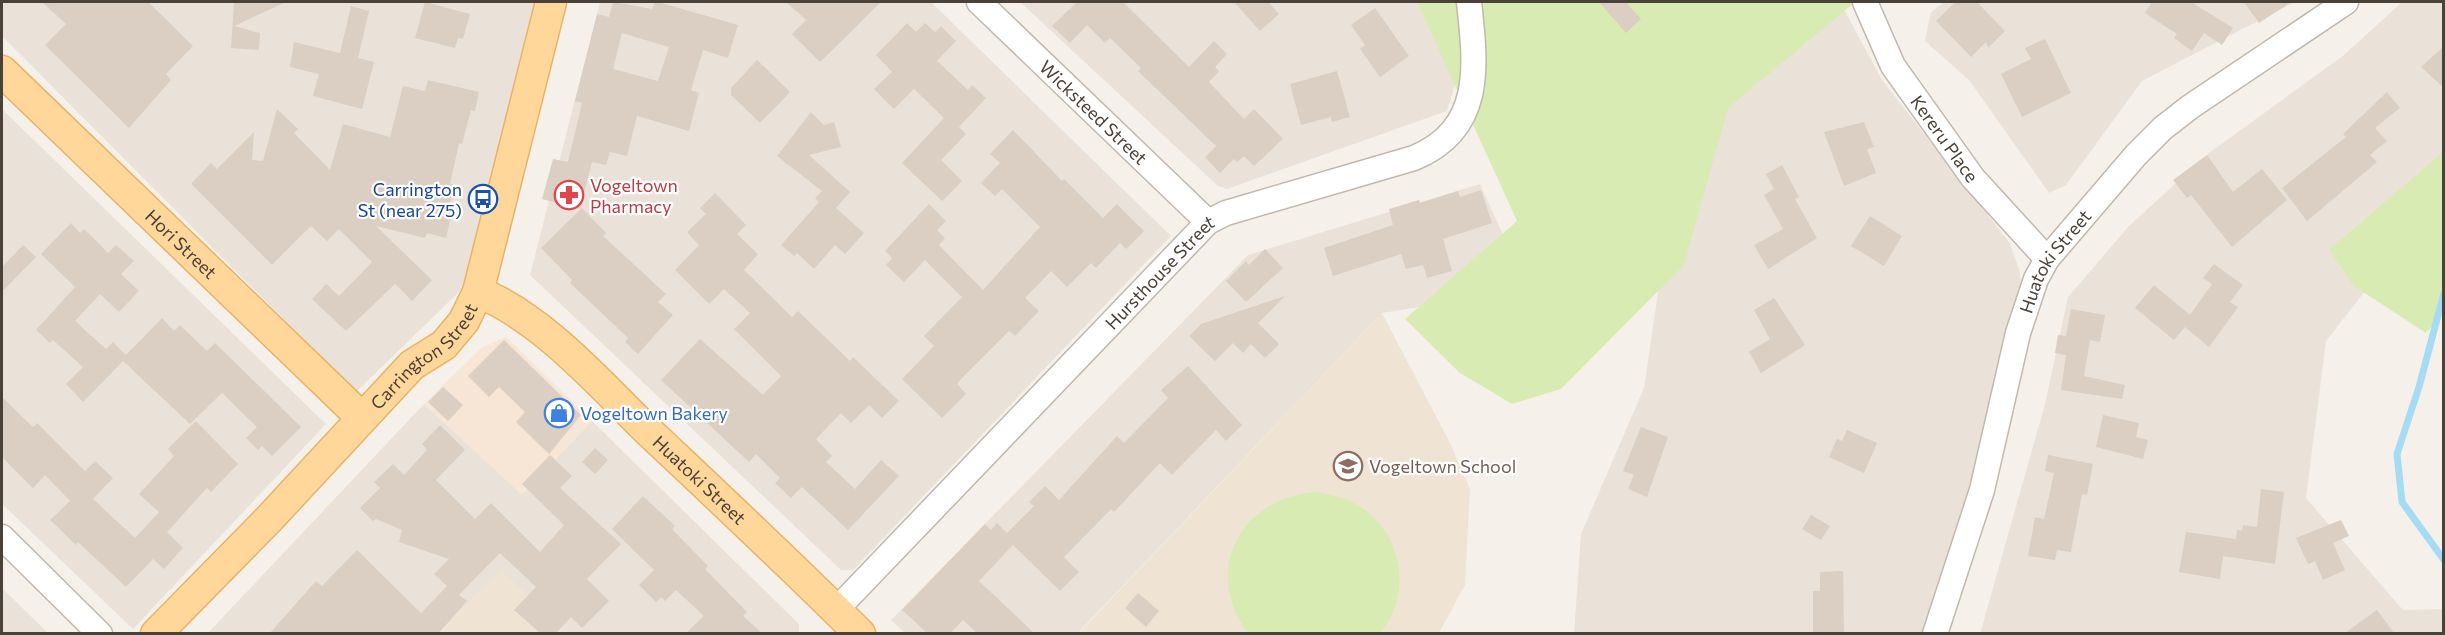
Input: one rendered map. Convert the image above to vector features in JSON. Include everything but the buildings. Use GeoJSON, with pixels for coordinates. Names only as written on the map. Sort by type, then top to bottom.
{"type":"FeatureCollection","features":[{"type":"Feature","properties":{"kind":"main road","name":"Carrington Street"},"geometry":{"type":"LineString","coordinates":[[156,633],[268,520],[361,417],[412,365],[444,345],[456,333],[471,309],[477,292],[551,2]]}},
{"type":"Feature","properties":{"kind":"main road","name":"Hori Street"},"geometry":{"type":"LineString","coordinates":[[2,71],[361,417]]}},
{"type":"Feature","properties":{"kind":"main road","name":"Huatoki Street"},"geometry":{"type":"LineString","coordinates":[[477,292],[496,299],[521,316],[580,366],[860,633]]}},
{"type":"Feature","properties":{"kind":"street","name":"Wicksteed Street"},"geometry":{"type":"LineString","coordinates":[[980,2],[1208,222]]}},
{"type":"Feature","properties":{"kind":"street","name":"Hursthouse Street"},"geometry":{"type":"LineString","coordinates":[[837,610],[1208,222],[1226,213],[1414,158],[1444,142],[1463,118],[1469,100],[1473,42],[1469,2]]}},
{"type":"Feature","properties":{"kind":"street","name":"Kereru Place"},"geometry":{"type":"LineString","coordinates":[[1864,2],[1893,66],[1973,178],[2047,260]]}},
{"type":"Feature","properties":{"kind":"street","name":"Huatoki Street"},"geometry":{"type":"LineString","coordinates":[[1935,633],[1982,490],[2018,333],[2036,279],[2047,260],[2136,155],[2163,128],[2346,2]]}},
{"type":"Feature","properties":{"kind":"street"},"geometry":{"type":"LineString","coordinates":[[2,537],[100,633]]}},
{"type":"Feature","properties":{"kind":"shaded area"},"geometry":{"type":"Polygon","coordinates":[[[2,2],[534,2],[470,269],[460,291],[356,392],[2,36],[2,2]]]}},
{"type":"Feature","properties":{"kind":"shaded area"},"geometry":{"type":"Polygon","coordinates":[[[600,2],[931,2],[1171,236],[853,570],[841,570],[530,275],[600,2]]]}},
{"type":"Feature","properties":{"kind":"shaded area"},"geometry":{"type":"Polygon","coordinates":[[[1020,2],[1444,2],[1465,51],[1447,111],[1227,189],[1218,186],[1020,2]]]}},
{"type":"Feature","properties":{"kind":"shaded area"},"geometry":{"type":"Polygon","coordinates":[[[1840,2],[1882,80],[2009,242],[2019,269],[2024,299],[1933,633],[1574,634],[1581,534],[1644,388],[1677,163],[1630,58],[1840,2]]]}},
{"type":"Feature","properties":{"kind":"shaded area"},"geometry":{"type":"Polygon","coordinates":[[[1944,2],[2295,2],[2142,81],[2066,185],[2049,193],[1969,80],[1925,41],[1931,12],[1944,2]]]}},
{"type":"Feature","properties":{"kind":"shaded area"},"geometry":{"type":"Polygon","coordinates":[[[2402,2],[2443,2],[2443,204],[2377,276],[2326,341],[2306,498],[2403,610],[2443,609],[2443,633],[1980,634],[2045,404],[2068,297],[2129,226],[2209,153],[2344,55],[2402,2]]]}},
{"type":"Feature","properties":{"kind":"shaded area"},"geometry":{"type":"Polygon","coordinates":[[[2,109],[326,424],[133,629],[2,504],[2,109]]]}},
{"type":"Feature","properties":{"kind":"shaded area"},"geometry":{"type":"Polygon","coordinates":[[[1480,184],[1522,277],[1514,292],[1382,313],[1078,633],[905,633],[891,620],[1248,255],[1480,184]]]}},
{"type":"Feature","properties":{"kind":"shaded area","name":"Vogeltown School"},"geometry":{"type":"Polygon","coordinates":[[[1382,313],[1450,443],[1470,489],[1465,585],[1439,633],[1078,634],[1382,313]]]}},
{"type":"Feature","properties":{"kind":"shaded area"},"geometry":{"type":"Polygon","coordinates":[[[506,337],[592,421],[522,495],[424,404],[481,348],[506,337]]]}},
{"type":"Feature","properties":{"kind":"shaded area"},"geometry":{"type":"Polygon","coordinates":[[[424,404],[522,494],[592,421],[799,624],[799,634],[567,633],[501,571],[439,633],[207,634],[424,404]]]}},
{"type":"Feature","properties":{"kind":"shaded area"},"geometry":{"type":"Polygon","coordinates":[[[501,570],[567,633],[439,634],[501,570]]]}},
{"type":"Feature","properties":{"kind":"shaded area"},"geometry":{"type":"Polygon","coordinates":[[[2,588],[48,633],[2,633],[2,588]]]}},
{"type":"Feature","properties":{"kind":"green space"},"geometry":{"type":"Polygon","coordinates":[[[1417,2],[1855,2],[1728,108],[1684,265],[1561,389],[1512,404],[1460,373],[1405,319],[1517,221],[1417,2]]]}},
{"type":"Feature","properties":{"kind":"green space"},"geometry":{"type":"Polygon","coordinates":[[[2443,152],[2443,313],[2426,333],[2354,286],[2329,250],[2443,152]]]}},
{"type":"Feature","properties":{"kind":"green space"},"geometry":{"type":"Polygon","coordinates":[[[1317,492],[1355,504],[1369,513],[1385,531],[1397,560],[1399,575],[1399,591],[1389,620],[1380,633],[1248,633],[1234,609],[1228,585],[1229,562],[1236,541],[1249,522],[1268,507],[1290,497],[1317,492]]]}},
{"type":"Feature","properties":{"kind":"waterway"},"geometry":{"type":"LineString","coordinates":[[2444,293],[2419,387],[2397,454],[2402,502],[2444,560]]}},
{"type":"Feature","properties":{"kind":"place","name":"Vogeltown Pharmacy"},"geometry":{"type":"Point","coordinates":[569,195]}},
{"type":"Feature","properties":{"kind":"place","name":"Carrington St (near 275)"},"geometry":{"type":"Point","coordinates":[483,199]}},
{"type":"Feature","properties":{"kind":"place","name":"Vogeltown Bakery"},"geometry":{"type":"Point","coordinates":[559,413]}},
{"type":"Feature","properties":{"kind":"place","name":"Vogeltown School"},"geometry":{"type":"Point","coordinates":[1348,466]}}]}
